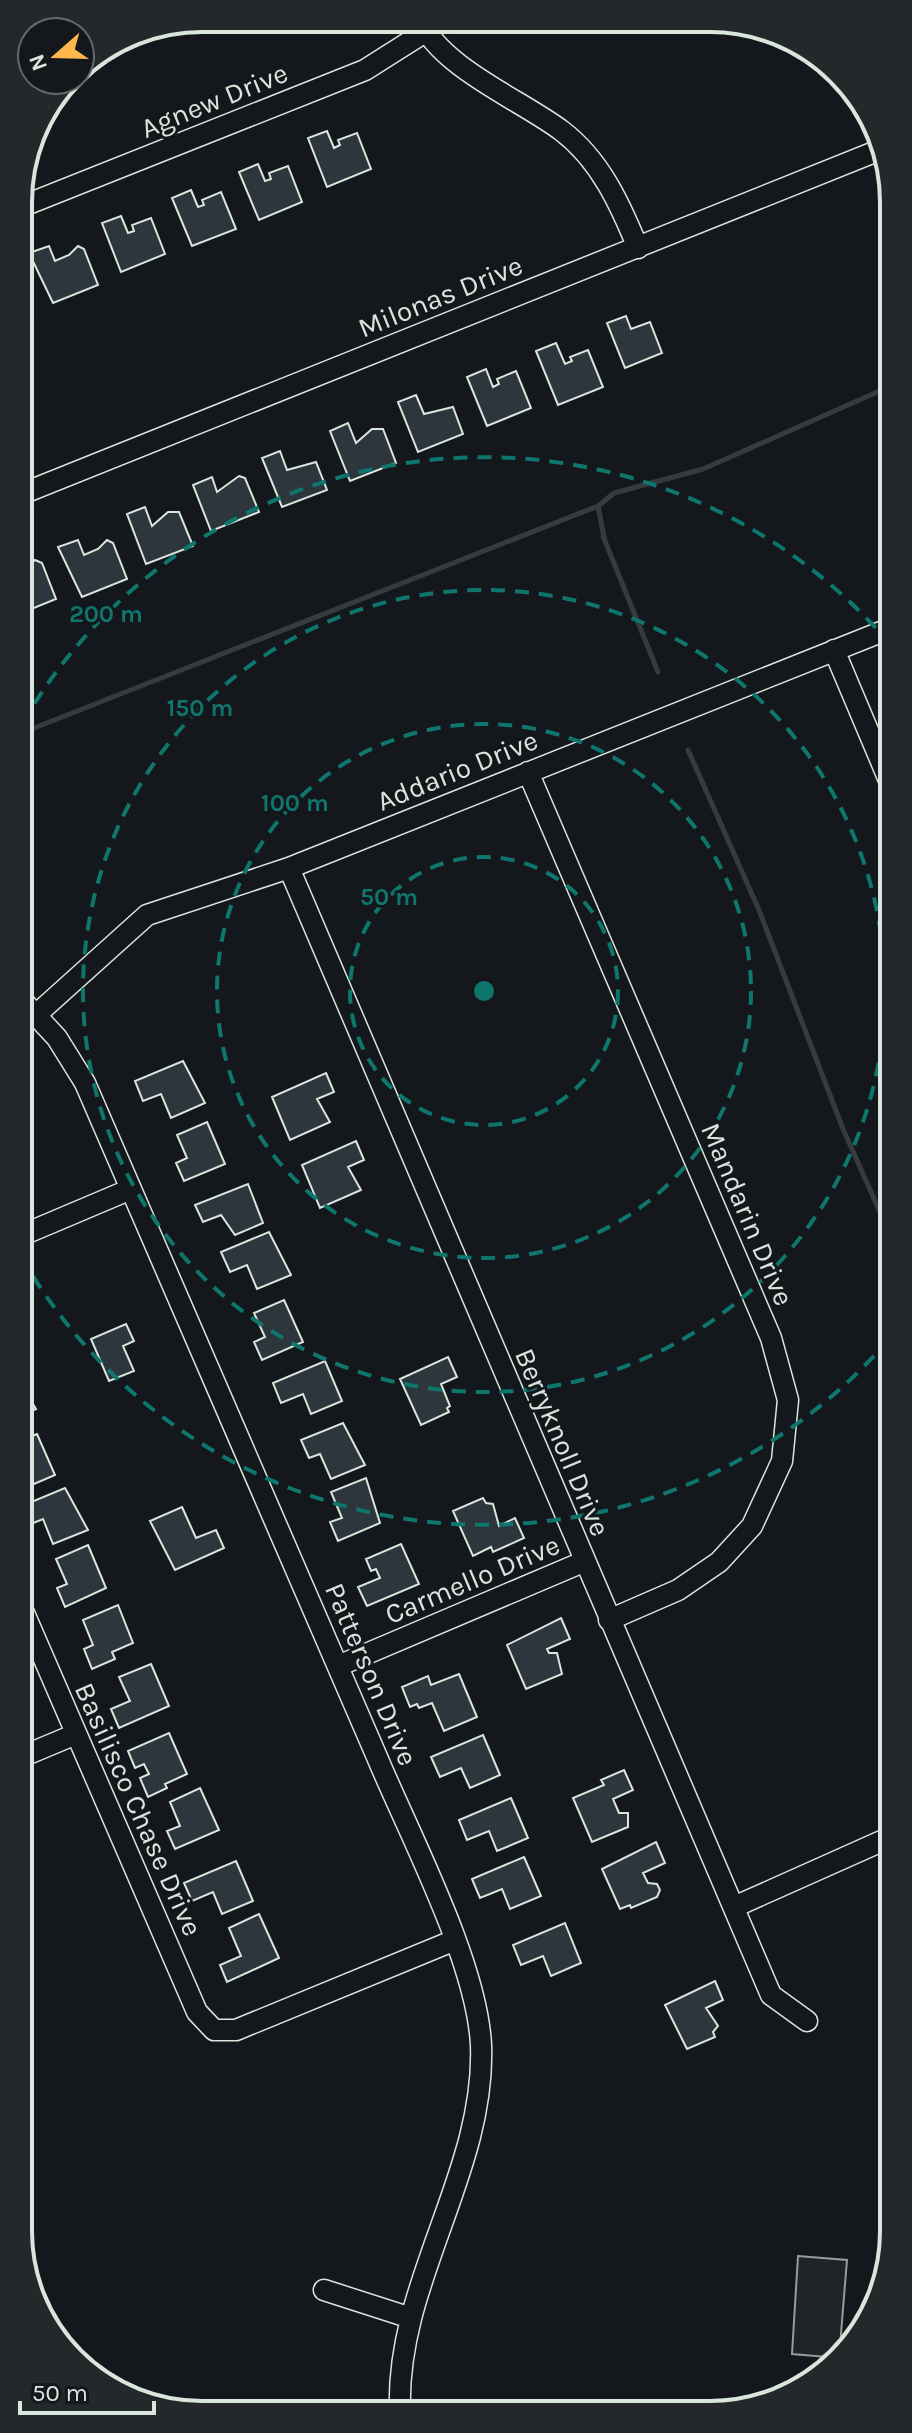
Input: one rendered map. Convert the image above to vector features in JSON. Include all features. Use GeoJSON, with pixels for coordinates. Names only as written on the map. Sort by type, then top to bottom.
{"type":"FeatureCollection","features":[{"type":"Feature","properties":{"kind":"street","name":"Agnew Drive"},"geometry":{"type":"LineString","coordinates":[[32,202],[365,70],[414,32]]}},
{"type":"Feature","properties":{"kind":"street"},"geometry":{"type":"LineString","coordinates":[[428,32],[470,72],[562,131],[595,165],[619,202],[638,248]]}},
{"type":"Feature","properties":{"kind":"street","name":"Milonas Drive"},"geometry":{"type":"LineString","coordinates":[[32,490],[873,153]]}},
{"type":"Feature","properties":{"kind":"street","name":"Addario Drive"},"geometry":{"type":"LineString","coordinates":[[37,1014],[147,915],[289,868],[880,632]]}},
{"type":"Feature","properties":{"kind":"street"},"geometry":{"type":"LineString","coordinates":[[834,650],[880,759]]}},
{"type":"Feature","properties":{"kind":"street","name":"Mandarin Drive"},"geometry":{"type":"LineString","coordinates":[[528,772],[771,1338],[788,1400],[782,1461],[752,1526],[719,1562],[678,1590],[609,1620]]}},
{"type":"Feature","properties":{"kind":"street","name":"Berryknoll Drive"},"geometry":{"type":"LineString","coordinates":[[289,868],[583,1562],[771,1995],[807,2021]]}},
{"type":"Feature","properties":{"kind":"street","name":"Patterson Drive"},"geometry":{"type":"LineString","coordinates":[[32,1009],[73,1060],[85,1083],[455,1940],[479,2027],[479,2091],[468,2147],[411,2318],[401,2370],[400,2401]]}},
{"type":"Feature","properties":{"kind":"street"},"geometry":{"type":"LineString","coordinates":[[32,1231],[131,1189]]}},
{"type":"Feature","properties":{"kind":"street","name":"Carmello Drive"},"geometry":{"type":"LineString","coordinates":[[338,1666],[583,1562]]}},
{"type":"Feature","properties":{"kind":"street","name":"Basilisco Chase Drive"},"geometry":{"type":"LineString","coordinates":[[32,1632],[197,2012],[214,2030],[236,2030],[455,1940]]}},
{"type":"Feature","properties":{"kind":"street"},"geometry":{"type":"LineString","coordinates":[[32,1752],[76,1734]]}},
{"type":"Feature","properties":{"kind":"street"},"geometry":{"type":"LineString","coordinates":[[734,1907],[880,1842]]}},
{"type":"Feature","properties":{"kind":"street"},"geometry":{"type":"LineString","coordinates":[[324,2290],[411,2318]]}},
{"type":"Feature","properties":{"kind":"shaded area"},"geometry":{"type":"Polygon","coordinates":[[[798,2256],[847,2260],[840,2340],[824,2357],[792,2354],[798,2256]]]}},
{"type":"Feature","properties":{"kind":"building"},"geometry":{"type":"Polygon","coordinates":[[[327,131],[334,148],[340,145],[338,140],[357,133],[371,169],[327,187],[308,138],[327,131]]]}},
{"type":"Feature","properties":{"kind":"building"},"geometry":{"type":"Polygon","coordinates":[[[258,164],[265,181],[271,179],[269,173],[288,166],[302,202],[259,220],[239,172],[258,164]]]}},
{"type":"Feature","properties":{"kind":"building"},"geometry":{"type":"Polygon","coordinates":[[[191,190],[198,207],[204,205],[202,200],[221,192],[236,229],[192,246],[172,198],[191,190]]]}},
{"type":"Feature","properties":{"kind":"building"},"geometry":{"type":"Polygon","coordinates":[[[121,216],[128,233],[134,231],[132,225],[151,218],[165,254],[121,272],[102,223],[121,216]]]}},
{"type":"Feature","properties":{"kind":"building"},"geometry":{"type":"Polygon","coordinates":[[[49,246],[55,261],[69,255],[78,246],[84,249],[98,285],[53,303],[32,259],[32,252],[49,246]]]}},
{"type":"Feature","properties":{"kind":"building"},"geometry":{"type":"Polygon","coordinates":[[[626,316],[631,329],[650,322],[662,353],[625,368],[607,323],[626,316]]]}},
{"type":"Feature","properties":{"kind":"building"},"geometry":{"type":"Polygon","coordinates":[[[556,343],[565,364],[572,361],[570,357],[588,350],[603,387],[558,405],[536,351],[556,343]]]}},
{"type":"Feature","properties":{"kind":"building"},"geometry":{"type":"Polygon","coordinates":[[[486,369],[493,387],[499,384],[497,379],[516,371],[531,408],[487,426],[467,377],[486,369]]]}},
{"type":"Feature","properties":{"kind":"building"},"geometry":{"type":"Polygon","coordinates":[[[416,395],[424,414],[453,407],[463,434],[418,452],[398,402],[416,395]]]}},
{"type":"Feature","properties":{"kind":"building"},"geometry":{"type":"Polygon","coordinates":[[[348,423],[356,443],[372,429],[383,429],[396,463],[350,481],[330,431],[348,423]]]}},
{"type":"Feature","properties":{"kind":"building"},"geometry":{"type":"Polygon","coordinates":[[[280,451],[287,470],[316,462],[327,490],[282,507],[262,458],[280,451]]]}},
{"type":"Feature","properties":{"kind":"building"},"geometry":{"type":"Polygon","coordinates":[[[239,476],[245,478],[259,512],[211,531],[193,485],[212,477],[217,492],[239,476]]]}},
{"type":"Feature","properties":{"kind":"building"},"geometry":{"type":"Polygon","coordinates":[[[145,507],[152,526],[168,512],[179,512],[193,546],[146,564],[127,514],[145,507]]]}},
{"type":"Feature","properties":{"kind":"building"},"geometry":{"type":"Polygon","coordinates":[[[78,540],[84,555],[98,549],[107,540],[113,543],[127,579],[82,597],[58,547],[78,540]]]}},
{"type":"Feature","properties":{"kind":"building"},"geometry":{"type":"Polygon","coordinates":[[[35,560],[42,563],[56,599],[32,609],[32,562],[35,560]]]}},
{"type":"Feature","properties":{"kind":"building"},"geometry":{"type":"Polygon","coordinates":[[[183,1061],[205,1103],[171,1118],[161,1094],[143,1101],[135,1081],[183,1061]]]}},
{"type":"Feature","properties":{"kind":"building"},"geometry":{"type":"Polygon","coordinates":[[[326,1073],[334,1092],[317,1099],[330,1122],[290,1140],[272,1097],[326,1073]]]}},
{"type":"Feature","properties":{"kind":"building"},"geometry":{"type":"Polygon","coordinates":[[[207,1122],[225,1164],[184,1181],[176,1163],[187,1158],[177,1135],[207,1122]]]}},
{"type":"Feature","properties":{"kind":"building"},"geometry":{"type":"Polygon","coordinates":[[[356,1141],[364,1160],[348,1167],[361,1190],[320,1208],[302,1165],[356,1141]]]}},
{"type":"Feature","properties":{"kind":"building"},"geometry":{"type":"Polygon","coordinates":[[[248,1184],[263,1223],[235,1235],[221,1215],[203,1222],[195,1205],[248,1184]]]}},
{"type":"Feature","properties":{"kind":"building"},"geometry":{"type":"Polygon","coordinates":[[[269,1232],[291,1275],[257,1289],[247,1265],[230,1272],[221,1252],[269,1232]]]}},
{"type":"Feature","properties":{"kind":"building"},"geometry":{"type":"Polygon","coordinates":[[[284,1300],[303,1342],[262,1360],[254,1342],[265,1337],[254,1313],[284,1300]]]}},
{"type":"Feature","properties":{"kind":"building"},"geometry":{"type":"Polygon","coordinates":[[[126,1324],[134,1341],[123,1346],[134,1371],[109,1381],[91,1339],[126,1324]]]}},
{"type":"Feature","properties":{"kind":"building"},"geometry":{"type":"Polygon","coordinates":[[[448,1357],[457,1377],[441,1384],[450,1406],[447,1408],[449,1412],[421,1425],[400,1379],[448,1357]]]}},
{"type":"Feature","properties":{"kind":"building"},"geometry":{"type":"Polygon","coordinates":[[[325,1361],[342,1401],[311,1414],[303,1394],[281,1403],[273,1383],[325,1361]]]}},
{"type":"Feature","properties":{"kind":"building"},"geometry":{"type":"Polygon","coordinates":[[[343,1423],[365,1465],[331,1479],[320,1454],[309,1458],[301,1440],[343,1423]]]}},
{"type":"Feature","properties":{"kind":"building"},"geometry":{"type":"Polygon","coordinates":[[[37,1434],[55,1475],[32,1485],[32,1436],[37,1434]]]}},
{"type":"Feature","properties":{"kind":"building"},"geometry":{"type":"Polygon","coordinates":[[[366,1478],[380,1523],[338,1541],[330,1522],[342,1518],[331,1492],[366,1478]]]}},
{"type":"Feature","properties":{"kind":"building"},"geometry":{"type":"Polygon","coordinates":[[[65,1488],[88,1530],[53,1544],[43,1519],[32,1524],[32,1502],[65,1488]]]}},
{"type":"Feature","properties":{"kind":"building"},"geometry":{"type":"Polygon","coordinates":[[[483,1498],[486,1503],[493,1504],[499,1526],[515,1518],[524,1538],[493,1552],[491,1547],[473,1556],[453,1511],[483,1498]]]}},
{"type":"Feature","properties":{"kind":"building"},"geometry":{"type":"Polygon","coordinates":[[[182,1507],[196,1538],[216,1530],[224,1548],[175,1570],[150,1521],[182,1507]]]}},
{"type":"Feature","properties":{"kind":"building"},"geometry":{"type":"Polygon","coordinates":[[[401,1544],[419,1584],[367,1606],[358,1587],[380,1578],[376,1569],[371,1571],[366,1559],[401,1544]]]}},
{"type":"Feature","properties":{"kind":"building"},"geometry":{"type":"Polygon","coordinates":[[[88,1545],[106,1588],[65,1607],[57,1588],[67,1584],[56,1559],[88,1545]]]}},
{"type":"Feature","properties":{"kind":"building"},"geometry":{"type":"Polygon","coordinates":[[[118,1605],[133,1643],[112,1652],[115,1659],[92,1669],[84,1649],[93,1645],[83,1620],[118,1605]]]}},
{"type":"Feature","properties":{"kind":"building"},"geometry":{"type":"Polygon","coordinates":[[[561,1618],[570,1639],[547,1649],[549,1653],[557,1653],[562,1674],[526,1689],[507,1645],[561,1618]]]}},
{"type":"Feature","properties":{"kind":"building"},"geometry":{"type":"Polygon","coordinates":[[[151,1664],[169,1706],[119,1728],[111,1709],[130,1701],[119,1677],[151,1664]]]}},
{"type":"Feature","properties":{"kind":"building"},"geometry":{"type":"Polygon","coordinates":[[[459,1674],[477,1717],[444,1731],[432,1703],[419,1708],[417,1704],[410,1707],[402,1687],[428,1676],[431,1685],[459,1674]]]}},
{"type":"Feature","properties":{"kind":"building"},"geometry":{"type":"Polygon","coordinates":[[[169,1733],[187,1774],[165,1784],[167,1788],[148,1797],[140,1778],[149,1774],[144,1764],[135,1768],[128,1751],[169,1733]]]}},
{"type":"Feature","properties":{"kind":"building"},"geometry":{"type":"Polygon","coordinates":[[[483,1735],[500,1775],[470,1788],[461,1768],[440,1777],[431,1757],[483,1735]]]}},
{"type":"Feature","properties":{"kind":"building"},"geometry":{"type":"Polygon","coordinates":[[[624,1770],[633,1790],[613,1799],[619,1813],[628,1813],[628,1827],[592,1842],[573,1798],[604,1785],[601,1780],[624,1770]]]}},
{"type":"Feature","properties":{"kind":"building"},"geometry":{"type":"Polygon","coordinates":[[[200,1788],[219,1830],[175,1849],[167,1831],[180,1826],[170,1802],[200,1788]]]}},
{"type":"Feature","properties":{"kind":"building"},"geometry":{"type":"Polygon","coordinates":[[[511,1798],[528,1838],[497,1851],[489,1831],[467,1840],[459,1820],[511,1798]]]}},
{"type":"Feature","properties":{"kind":"building"},"geometry":{"type":"Polygon","coordinates":[[[656,1842],[665,1863],[643,1873],[648,1883],[657,1884],[660,1890],[657,1897],[631,1908],[630,1905],[620,1909],[602,1869],[656,1842]]]}},
{"type":"Feature","properties":{"kind":"building"},"geometry":{"type":"Polygon","coordinates":[[[524,1857],[541,1896],[510,1909],[502,1889],[480,1898],[472,1879],[524,1857]]]}},
{"type":"Feature","properties":{"kind":"building"},"geometry":{"type":"Polygon","coordinates":[[[236,1861],[253,1901],[222,1914],[213,1892],[192,1901],[184,1883],[236,1861]]]}},
{"type":"Feature","properties":{"kind":"building"},"geometry":{"type":"Polygon","coordinates":[[[259,1914],[279,1958],[227,1982],[220,1965],[241,1956],[229,1928],[259,1914]]]}},
{"type":"Feature","properties":{"kind":"building"},"geometry":{"type":"Polygon","coordinates":[[[565,1923],[581,1963],[551,1976],[543,1956],[521,1965],[513,1945],[565,1923]]]}},
{"type":"Feature","properties":{"kind":"building"},"geometry":{"type":"Polygon","coordinates":[[[715,1981],[723,2000],[706,2008],[718,2026],[713,2032],[715,2037],[687,2049],[665,2005],[715,1981]]]}},
{"type":"Feature","properties":{"kind":"waterway"},"geometry":{"type":"LineString","coordinates":[[597,507],[614,493],[703,469],[880,391]]}},
{"type":"Feature","properties":{"kind":"waterway"},"geometry":{"type":"LineString","coordinates":[[32,729],[598,506],[604,537]]}},
{"type":"Feature","properties":{"kind":"waterway"},"geometry":{"type":"LineString","coordinates":[[603,536],[658,672]]}},
{"type":"Feature","properties":{"kind":"waterway"},"geometry":{"type":"LineString","coordinates":[[688,750],[759,910],[843,1129],[880,1212]]}}]}
